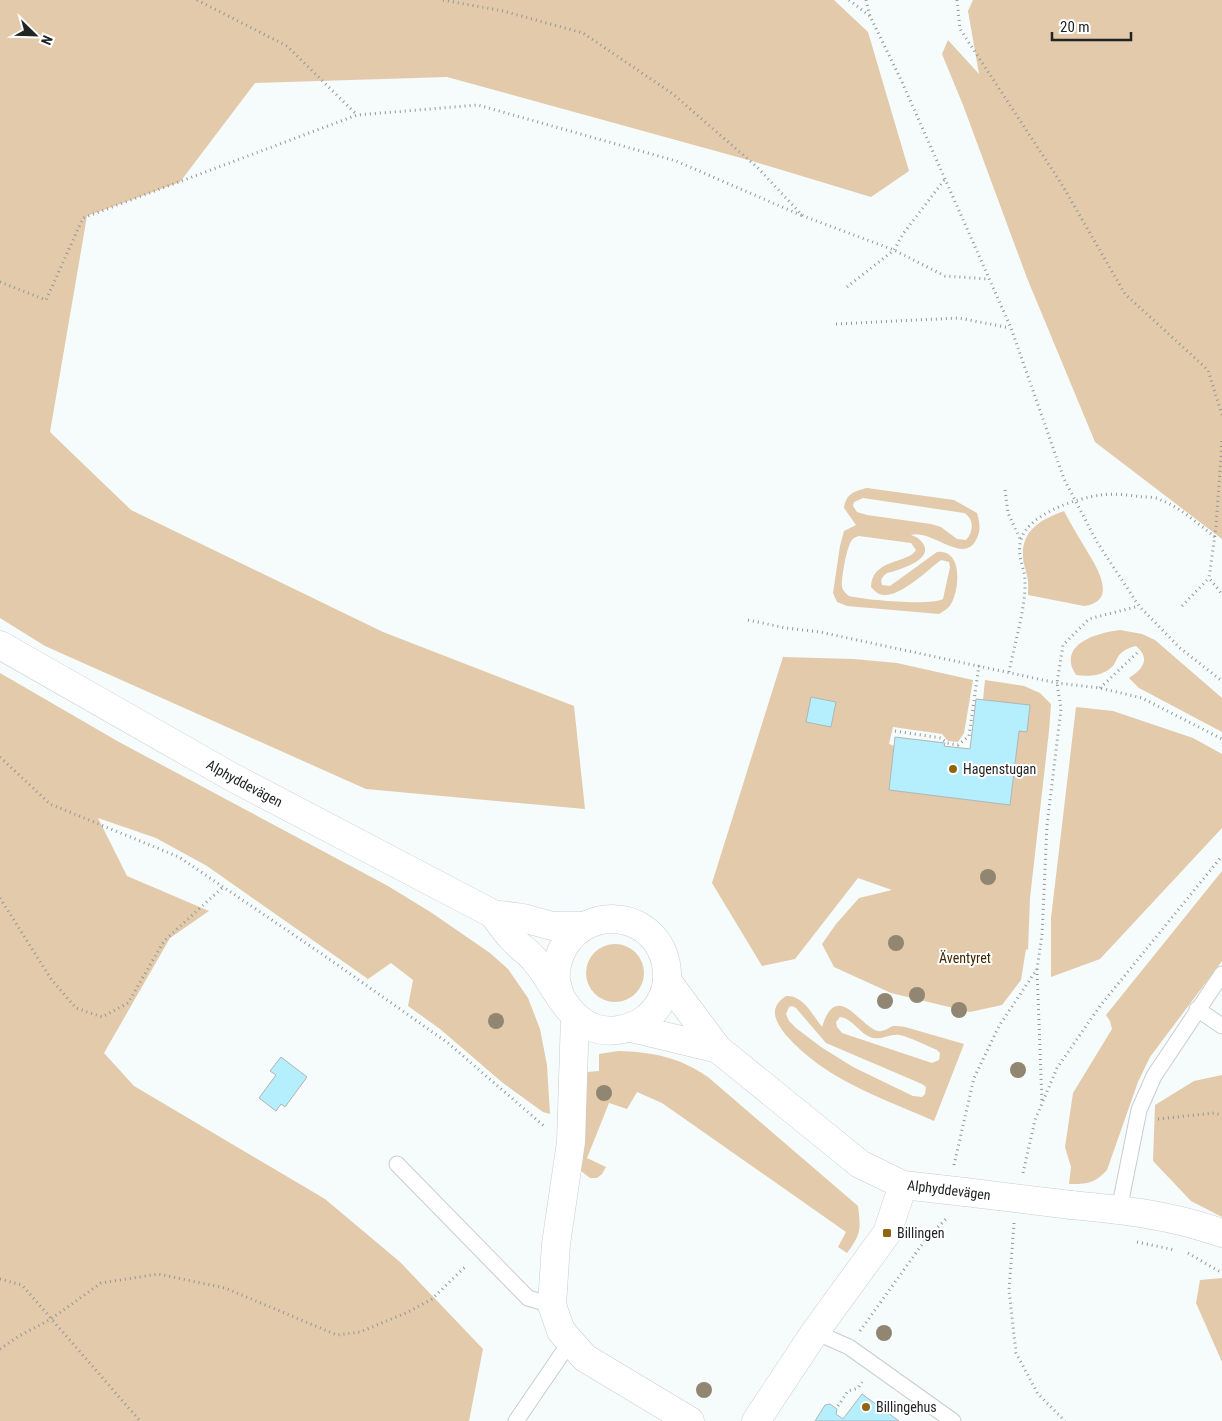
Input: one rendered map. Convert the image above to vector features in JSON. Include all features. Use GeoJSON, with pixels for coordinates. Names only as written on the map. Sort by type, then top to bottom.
{"type":"FeatureCollection","features":[{"type":"Feature","properties":{"kind":"street","name":"Alphyddevägen"},"geometry":{"type":"LineString","coordinates":[[0,645],[230,776],[493,914],[523,918],[552,926],[584,926]]}},
{"type":"Feature","properties":{"kind":"street","name":"Alphyddevägen"},"geometry":{"type":"LineString","coordinates":[[493,914],[512,938],[534,959],[568,1008]]}},
{"type":"Feature","properties":{"kind":"street"},"geometry":{"type":"LineString","coordinates":[[568,1008],[592,1027],[611,1031],[630,1028],[644,1021],[656,1010],[664,997],[668,982],[666,961],[658,942],[643,928],[624,920],[604,919],[584,926],[568,940],[559,958],[556,978],[568,1008],[571,1142],[556,1244],[552,1305],[561,1331],[585,1358],[690,1421]]}},
{"type":"Feature","properties":{"kind":"street","name":"Alphyddevägen"},"geometry":{"type":"LineString","coordinates":[[668,982],[718,1049],[860,1164],[903,1185],[959,1181],[1071,1205],[1119,1210],[1192,1222],[1222,1233]]}},
{"type":"Feature","properties":{"kind":"street","name":"Alphyddevägen"},"geometry":{"type":"LineString","coordinates":[[630,1028],[718,1049]]}},
{"type":"Feature","properties":{"kind":"street"},"geometry":{"type":"LineString","coordinates":[[756,1421],[815,1332],[887,1233],[903,1185]]}},
{"type":"Feature","properties":{"kind":"lane"},"geometry":{"type":"LineString","coordinates":[[1119,1210],[1139,1110],[1154,1076],[1222,974]]}},
{"type":"Feature","properties":{"kind":"lane"},"geometry":{"type":"LineString","coordinates":[[1197,1009],[1222,1026]]}},
{"type":"Feature","properties":{"kind":"lane"},"geometry":{"type":"LineString","coordinates":[[397,1164],[528,1298],[552,1305]]}},
{"type":"Feature","properties":{"kind":"lane"},"geometry":{"type":"LineString","coordinates":[[815,1332],[849,1347],[953,1421]]}},
{"type":"Feature","properties":{"kind":"lane"},"geometry":{"type":"LineString","coordinates":[[516,1421],[570,1342]]}},
{"type":"Feature","properties":{"kind":"path"},"geometry":{"type":"LineString","coordinates":[[197,0],[287,46],[357,115]]}},
{"type":"Feature","properties":{"kind":"path"},"geometry":{"type":"LineString","coordinates":[[443,0],[503,11],[583,33],[673,94],[757,167],[803,216]]}},
{"type":"Feature","properties":{"kind":"path"},"geometry":{"type":"LineString","coordinates":[[849,0],[870,16]]}},
{"type":"Feature","properties":{"kind":"path"},"geometry":{"type":"LineString","coordinates":[[866,0],[870,16],[945,178],[1011,328],[1064,479],[1097,542],[1138,606],[1180,648],[1222,681]]}},
{"type":"Feature","properties":{"kind":"path"},"geometry":{"type":"LineString","coordinates":[[957,0],[960,30],[1061,183],[1125,294],[1208,370],[1222,416]]}},
{"type":"Feature","properties":{"kind":"path"},"geometry":{"type":"LineString","coordinates":[[0,282],[46,300],[83,218],[357,115],[478,105],[676,161],[803,216],[894,250],[944,276],[988,279]]}},
{"type":"Feature","properties":{"kind":"path"},"geometry":{"type":"LineString","coordinates":[[847,287],[894,250],[903,234],[945,178]]}},
{"type":"Feature","properties":{"kind":"path"},"geometry":{"type":"LineString","coordinates":[[836,324],[959,318],[1011,328]]}},
{"type":"Feature","properties":{"kind":"path"},"geometry":{"type":"LineString","coordinates":[[1182,606],[1209,578],[1222,441]]}},
{"type":"Feature","properties":{"kind":"path"},"geometry":{"type":"LineString","coordinates":[[1005,490],[1008,513],[1021,540]]}},
{"type":"Feature","properties":{"kind":"path"},"geometry":{"type":"LineString","coordinates":[[1009,672],[1024,596],[1025,580],[1021,565],[1021,540],[1025,531],[1035,520],[1075,500],[1102,495],[1130,495],[1160,499],[1186,515],[1214,537]]}},
{"type":"Feature","properties":{"kind":"path"},"geometry":{"type":"LineString","coordinates":[[1209,578],[1222,594]]}},
{"type":"Feature","properties":{"kind":"path"},"geometry":{"type":"LineString","coordinates":[[1042,1104],[1037,969],[1042,935],[1047,825],[1061,709],[1056,683],[1063,645],[1089,619],[1138,606]]}},
{"type":"Feature","properties":{"kind":"path"},"geometry":{"type":"LineString","coordinates":[[748,620],[786,628],[820,632],[980,665],[1056,683],[1100,688],[1142,698],[1222,739]]}},
{"type":"Feature","properties":{"kind":"path"},"geometry":{"type":"LineString","coordinates":[[1100,688],[1136,653]]}},
{"type":"Feature","properties":{"kind":"path"},"geometry":{"type":"LineString","coordinates":[[895,731],[941,738],[947,743],[958,745],[969,736],[980,665]]}},
{"type":"Feature","properties":{"kind":"path"},"geometry":{"type":"LineString","coordinates":[[0,757],[50,804],[179,857],[322,954],[448,1043],[547,1128]]}},
{"type":"Feature","properties":{"kind":"path"},"geometry":{"type":"LineString","coordinates":[[1021,1181],[1035,1120],[1057,1068],[1100,1006],[1222,856]]}},
{"type":"Feature","properties":{"kind":"path"},"geometry":{"type":"LineString","coordinates":[[0,898],[51,979],[76,1008],[102,1017],[128,1003],[164,941],[222,887]]}},
{"type":"Feature","properties":{"kind":"path"},"geometry":{"type":"LineString","coordinates":[[959,1181],[974,1078],[1000,1026],[1037,969]]}},
{"type":"Feature","properties":{"kind":"path"},"geometry":{"type":"LineString","coordinates":[[1139,1110],[1160,1120],[1214,1114],[1222,1115]]}},
{"type":"Feature","properties":{"kind":"path"},"geometry":{"type":"LineString","coordinates":[[849,1347],[926,1239],[950,1215]]}},
{"type":"Feature","properties":{"kind":"path"},"geometry":{"type":"LineString","coordinates":[[1015,1218],[1009,1290],[1016,1353],[1038,1394],[1065,1421]]}},
{"type":"Feature","properties":{"kind":"path"},"geometry":{"type":"LineString","coordinates":[[1132,1241],[1177,1250]]}},
{"type":"Feature","properties":{"kind":"path"},"geometry":{"type":"LineString","coordinates":[[0,1349],[19,1336],[51,1319],[100,1283],[158,1274],[225,1288],[337,1335],[360,1332],[406,1313],[432,1299],[482,1251]]}},
{"type":"Feature","properties":{"kind":"path"},"geometry":{"type":"LineString","coordinates":[[1186,1252],[1222,1273]]}},
{"type":"Feature","properties":{"kind":"path"},"geometry":{"type":"LineString","coordinates":[[0,1280],[22,1285],[140,1421]]}},
{"type":"Feature","properties":{"kind":"path"},"geometry":{"type":"LineString","coordinates":[[838,1406],[848,1390],[858,1388],[874,1365]]}},
{"type":"Feature","properties":{"kind":"green space"},"geometry":{"type":"Polygon","coordinates":[[[0,0],[834,0],[868,32],[909,171],[871,197],[752,161],[447,77],[255,83],[180,182],[87,216],[50,432],[131,510],[383,632],[574,706],[585,809],[366,789],[45,646],[0,618],[0,0]]]}},
{"type":"Feature","properties":{"kind":"green space"},"geometry":{"type":"Polygon","coordinates":[[[973,0],[1222,0],[1222,539],[1095,442],[1027,278],[963,105],[942,54],[948,40],[979,74],[968,11],[973,0]]]}},
{"type":"Feature","properties":{"kind":"green space"},"geometry":{"type":"Polygon","coordinates":[[[867,488],[954,500],[977,513],[979,533],[970,547],[963,549],[955,548],[928,537],[911,535],[918,538],[925,547],[921,558],[914,563],[887,573],[881,580],[882,585],[890,586],[937,552],[946,553],[956,565],[957,584],[953,601],[949,607],[939,614],[847,606],[837,602],[833,593],[840,546],[844,531],[856,525],[844,508],[845,503],[851,494],[867,488]],[[863,498],[854,502],[853,506],[857,512],[867,515],[931,524],[941,527],[957,539],[966,540],[972,529],[970,518],[964,513],[863,498]],[[859,536],[850,543],[842,577],[842,587],[849,596],[897,602],[925,602],[943,599],[950,567],[949,562],[941,560],[914,582],[898,591],[884,595],[877,592],[871,587],[877,571],[884,566],[906,558],[916,550],[911,543],[859,536]]]}},
{"type":"Feature","properties":{"kind":"green space"},"geometry":{"type":"Polygon","coordinates":[[[1064,511],[1102,580],[1103,589],[1101,597],[1095,603],[1084,606],[1028,595],[1028,581],[1023,562],[1025,540],[1034,527],[1064,511]]]}},
{"type":"Feature","properties":{"kind":"green space"},"geometry":{"type":"Polygon","coordinates":[[[1120,630],[1142,634],[1155,640],[1222,698],[1222,732],[1139,688],[1129,678],[1143,664],[1143,655],[1136,646],[1122,652],[1113,666],[1105,672],[1091,676],[1076,675],[1071,663],[1075,648],[1096,635],[1120,630]]]}},
{"type":"Feature","properties":{"kind":"green space","name":"Äventyret"},"geometry":{"type":"Polygon","coordinates":[[[783,657],[854,659],[897,663],[973,680],[964,733],[958,742],[948,741],[942,734],[893,727],[889,744],[894,746],[889,790],[1010,805],[1019,731],[1027,731],[1030,706],[983,700],[985,680],[1024,686],[1040,693],[1051,704],[1030,898],[1028,950],[1026,949],[1021,980],[1002,1005],[970,1012],[891,993],[834,967],[822,944],[836,924],[859,898],[892,890],[858,878],[795,959],[762,966],[712,883],[783,657]]]}},
{"type":"Feature","properties":{"kind":"green space"},"geometry":{"type":"Polygon","coordinates":[[[0,673],[119,742],[388,886],[432,913],[490,953],[508,969],[528,998],[540,1029],[547,1065],[550,1114],[543,1112],[503,1083],[440,1029],[408,1006],[413,980],[391,963],[368,979],[207,866],[156,838],[98,818],[127,876],[209,911],[170,938],[104,1053],[134,1086],[325,1199],[400,1262],[483,1349],[469,1421],[0,1421],[0,673]]]}},
{"type":"Feature","properties":{"kind":"green space"},"geometry":{"type":"Polygon","coordinates":[[[1076,707],[1113,711],[1193,738],[1222,754],[1222,828],[1100,959],[1051,977],[1051,918],[1076,707]]]}},
{"type":"Feature","properties":{"kind":"green space"},"geometry":{"type":"Polygon","coordinates":[[[1222,871],[1222,961],[1150,1057],[1138,1082],[1107,1170],[1090,1182],[1069,1184],[1071,1167],[1065,1147],[1073,1093],[1112,1029],[1106,1015],[1222,871]]]}},
{"type":"Feature","properties":{"kind":"green space"},"geometry":{"type":"Polygon","coordinates":[[[609,944],[621,944],[636,952],[644,967],[644,979],[636,994],[621,1002],[609,1002],[594,994],[586,979],[586,967],[594,952],[609,944]]]}},
{"type":"Feature","properties":{"kind":"green space"},"geometry":{"type":"Polygon","coordinates":[[[786,996],[802,1002],[822,1027],[828,1013],[835,1007],[842,1006],[871,1028],[878,1031],[893,1026],[902,1026],[964,1044],[934,1121],[854,1086],[818,1064],[785,1034],[778,1024],[775,1009],[786,996]],[[789,1007],[786,1014],[789,1021],[821,1047],[853,1067],[913,1096],[922,1097],[925,1094],[926,1087],[922,1084],[826,1043],[796,1008],[789,1007]],[[840,1017],[836,1022],[837,1027],[842,1033],[932,1063],[939,1060],[940,1053],[937,1050],[919,1042],[897,1035],[873,1038],[864,1034],[845,1018],[840,1017]]]}},
{"type":"Feature","properties":{"kind":"green space"},"geometry":{"type":"Polygon","coordinates":[[[618,1051],[654,1054],[676,1060],[708,1077],[858,1206],[859,1231],[847,1253],[838,1247],[846,1232],[662,1103],[637,1092],[627,1109],[609,1103],[587,1158],[606,1167],[602,1174],[597,1178],[590,1178],[581,1171],[577,1162],[585,1119],[587,1072],[599,1071],[599,1054],[618,1051]]]}},
{"type":"Feature","properties":{"kind":"green space"},"geometry":{"type":"Polygon","coordinates":[[[1222,1075],[1222,1217],[1191,1201],[1153,1161],[1155,1105],[1194,1081],[1222,1075]]]}},
{"type":"Feature","properties":{"kind":"green space"},"geometry":{"type":"Polygon","coordinates":[[[1222,1278],[1222,1362],[1196,1303],[1200,1280],[1222,1278]]]}},
{"type":"Feature","properties":{"kind":"building"},"geometry":{"type":"Polygon","coordinates":[[[811,697],[836,702],[831,727],[806,722],[811,697]]]}},
{"type":"Feature","properties":{"kind":"building","name":"Hagenstugan"},"geometry":{"type":"Polygon","coordinates":[[[976,699],[1030,705],[1027,732],[1019,731],[1010,805],[889,790],[895,737],[945,743],[944,746],[970,749],[976,699]]]}},
{"type":"Feature","properties":{"kind":"building"},"geometry":{"type":"Polygon","coordinates":[[[281,1057],[307,1077],[285,1107],[281,1104],[276,1111],[259,1098],[276,1075],[270,1071],[281,1057]]]}},
{"type":"Feature","properties":{"kind":"building","name":"Billingehus"},"geometry":{"type":"Polygon","coordinates":[[[862,1394],[899,1421],[815,1421],[825,1405],[830,1404],[837,1409],[836,1414],[843,1419],[862,1394]]]}},
{"type":"Feature","properties":{"kind":"place","name":"Hagenstugan"},"geometry":{"type":"Point","coordinates":[953,769]}},
{"type":"Feature","properties":{"kind":"place","name":"Billingen"},"geometry":{"type":"Point","coordinates":[887,1233]}},
{"type":"Feature","properties":{"kind":"place","name":"Billingehus"},"geometry":{"type":"Point","coordinates":[866,1407]}}]}
